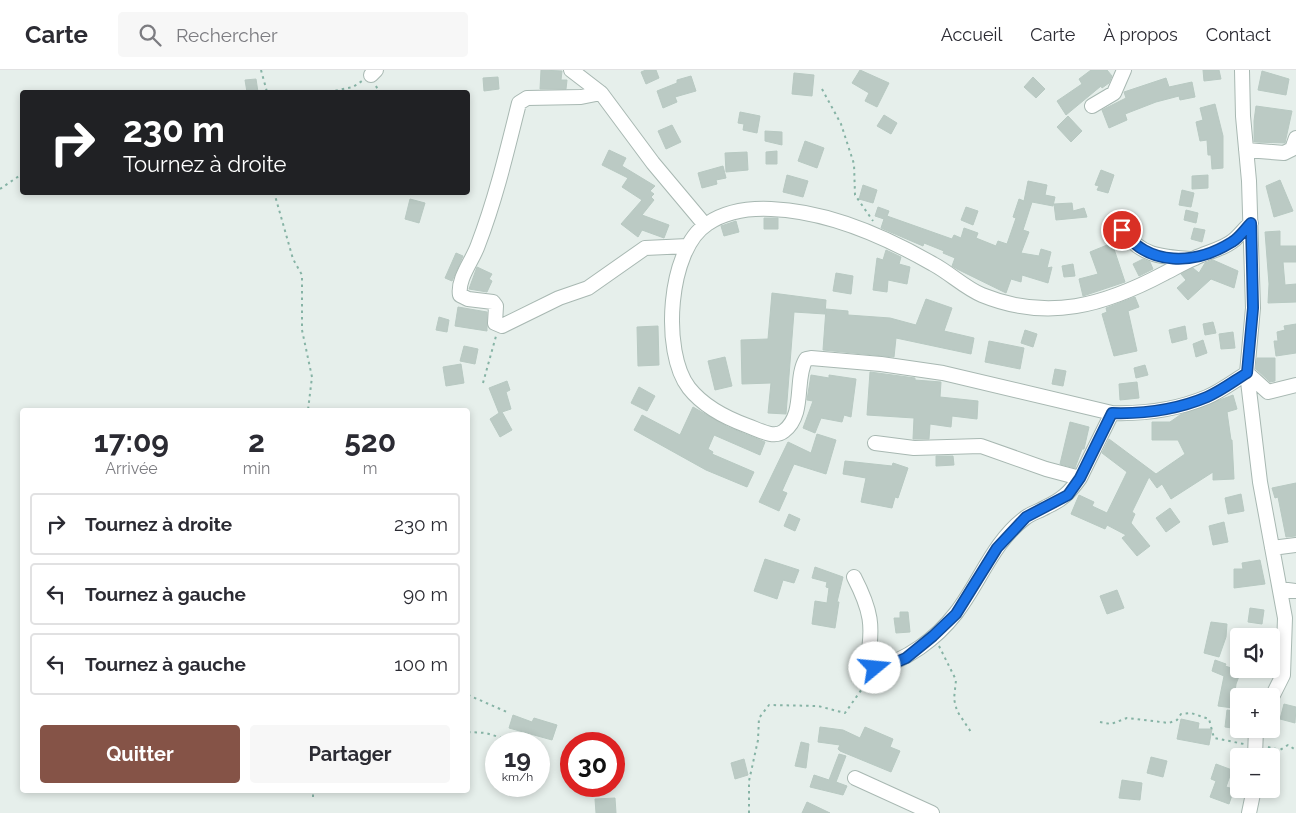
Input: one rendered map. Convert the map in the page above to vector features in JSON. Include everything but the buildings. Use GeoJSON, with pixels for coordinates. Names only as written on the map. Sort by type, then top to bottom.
{"type":"FeatureCollection","features":[{"type":"Feature","properties":{"kind":"street"},"geometry":{"type":"LineString","coordinates":[[571,70],[601,93],[652,163],[705,225]]}},
{"type":"Feature","properties":{"kind":"street"},"geometry":{"type":"LineString","coordinates":[[1092,106],[1114,93],[1124,70]]}},
{"type":"Feature","properties":{"kind":"street"},"geometry":{"type":"LineString","coordinates":[[1242,70],[1242,116],[1251,223],[1253,308],[1247,373],[1253,438],[1285,618],[1286,648],[1283,675],[1276,688]]}},
{"type":"Feature","properties":{"kind":"street"},"geometry":{"type":"LineString","coordinates":[[601,93],[581,97],[527,98],[519,103],[497,190],[459,290],[463,298],[493,302],[496,306],[494,323],[499,326],[559,298],[588,288],[645,248],[688,246]]}},
{"type":"Feature","properties":{"kind":"street"},"geometry":{"type":"LineString","coordinates":[[1246,150],[1284,153],[1292,148],[1296,138]]}},
{"type":"Feature","properties":{"kind":"street"},"geometry":{"type":"LineString","coordinates":[[1247,373],[1208,397],[1166,410],[1139,414],[1112,413],[943,373],[882,364],[811,358],[803,363],[795,413],[791,424],[786,430],[772,435],[729,419],[704,404],[688,387],[676,364],[670,336],[672,300],[688,246],[705,225],[738,210],[782,209],[819,217],[875,236],[932,263],[980,294],[1010,304],[1046,309],[1076,307],[1104,300],[1128,291],[1192,259],[1233,242],[1251,223]]}},
{"type":"Feature","properties":{"kind":"street"},"geometry":{"type":"LineString","coordinates":[[1122,230],[1143,251],[1167,258],[1192,259]]}},
{"type":"Feature","properties":{"kind":"street"},"geometry":{"type":"LineString","coordinates":[[1247,373],[1268,392],[1296,385]]}},
{"type":"Feature","properties":{"kind":"street"},"geometry":{"type":"LineString","coordinates":[[854,577],[868,603],[872,639],[867,662],[875,668],[906,658],[956,614],[997,548],[1026,517],[1068,495],[1080,478],[1112,413]]}},
{"type":"Feature","properties":{"kind":"street"},"geometry":{"type":"LineString","coordinates":[[875,442],[914,448],[981,446],[1039,467],[1080,478]]}},
{"type":"Feature","properties":{"kind":"street"},"geometry":{"type":"LineString","coordinates":[[1272,548],[1296,545]]}},
{"type":"Feature","properties":{"kind":"street"},"geometry":{"type":"LineString","coordinates":[[1280,589],[1296,592]]}},
{"type":"Feature","properties":{"kind":"street"},"geometry":{"type":"LineString","coordinates":[[855,778],[932,813]]}},
{"type":"Feature","properties":{"kind":"street"},"geometry":{"type":"LineString","coordinates":[[1249,813],[1252,798]]}},
{"type":"Feature","properties":{"kind":"path"},"geometry":{"type":"LineString","coordinates":[[261,70],[266,90]]}},
{"type":"Feature","properties":{"kind":"path"},"geometry":{"type":"LineString","coordinates":[[339,90],[353,87],[373,73]]}},
{"type":"Feature","properties":{"kind":"path"},"geometry":{"type":"LineString","coordinates":[[822,89],[841,124],[854,164],[855,195],[873,221],[875,236]]}},
{"type":"Feature","properties":{"kind":"path"},"geometry":{"type":"LineString","coordinates":[[0,189],[20,175]]}},
{"type":"Feature","properties":{"kind":"path"},"geometry":{"type":"LineString","coordinates":[[275,195],[293,259],[302,275],[302,330],[312,377],[308,408]]}},
{"type":"Feature","properties":{"kind":"path"},"geometry":{"type":"LineString","coordinates":[[482,383],[499,326]]}},
{"type":"Feature","properties":{"kind":"path"},"geometry":{"type":"LineString","coordinates":[[933,636],[956,680],[954,699],[957,711],[971,732]]}},
{"type":"Feature","properties":{"kind":"path"},"geometry":{"type":"LineString","coordinates":[[749,813],[749,781],[758,740],[759,718],[769,705],[818,706],[845,713],[865,687],[875,668]]}},
{"type":"Feature","properties":{"kind":"path"},"geometry":{"type":"LineString","coordinates":[[470,696],[507,712]]}},
{"type":"Feature","properties":{"kind":"path"},"geometry":{"type":"LineString","coordinates":[[1100,722],[1111,724],[1127,718],[1169,723],[1177,720],[1181,714],[1191,713],[1209,719],[1214,738],[1252,746],[1254,738]]}},
{"type":"Feature","properties":{"kind":"path"},"geometry":{"type":"LineString","coordinates":[[470,732],[485,733]]}},
{"type":"Feature","properties":{"kind":"path"},"geometry":{"type":"LineString","coordinates":[[1262,738],[1269,748],[1280,750],[1288,745],[1296,750]]}},
{"type":"Feature","properties":{"kind":"route"},"geometry":{"type":"LineString","coordinates":[[875,668],[906,658],[933,636],[956,614],[997,548],[1026,517],[1068,495],[1092,457],[1112,413],[1139,414],[1166,410],[1208,397],[1247,373],[1253,308],[1251,223],[1233,242],[1192,259],[1167,258],[1143,251],[1122,230]]}}]}
